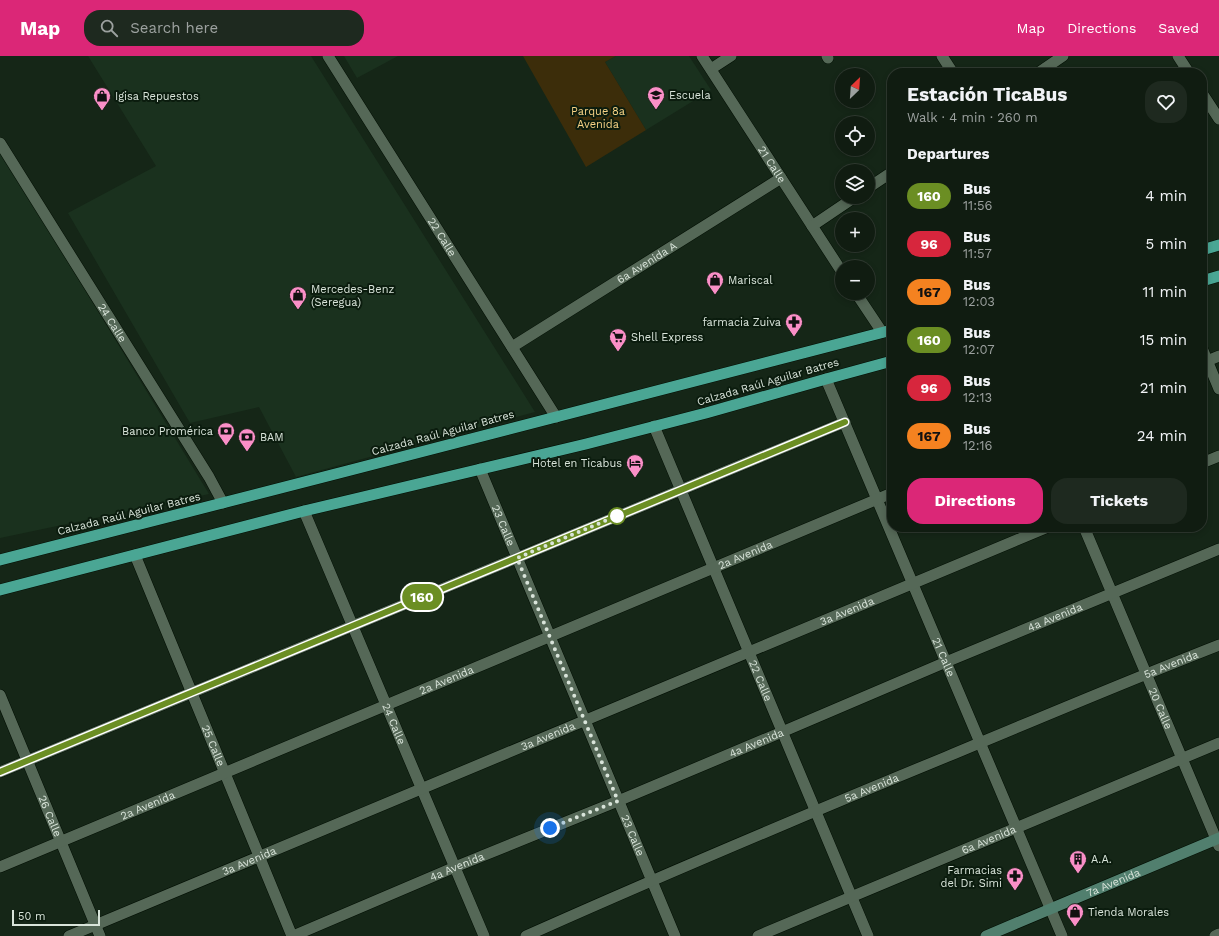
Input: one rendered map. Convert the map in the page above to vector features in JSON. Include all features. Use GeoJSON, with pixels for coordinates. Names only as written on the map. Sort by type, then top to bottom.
{"type":"FeatureCollection","features":[{"type":"Feature","properties":{"kind":"highway"},"geometry":{"type":"LineString","coordinates":[[1207,249],[1219,245]]}},
{"type":"Feature","properties":{"kind":"highway"},"geometry":{"type":"LineString","coordinates":[[1207,280],[1219,276]]}},
{"type":"Feature","properties":{"kind":"highway","name":"Calzada Raúl Aguilar Batres"},"geometry":{"type":"LineString","coordinates":[[0,560],[887,331]]}},
{"type":"Feature","properties":{"kind":"highway","name":"Calzada Raúl Aguilar Batres"},"geometry":{"type":"LineString","coordinates":[[0,590],[304,511],[586,444],[887,363]]}},
{"type":"Feature","properties":{"kind":"main road","name":"7a Avenida"},"geometry":{"type":"LineString","coordinates":[[986,936],[1050,908],[1218,841]]}},
{"type":"Feature","properties":{"kind":"street","name":"22 Calle"},"geometry":{"type":"LineString","coordinates":[[328,56],[556,417]]}},
{"type":"Feature","properties":{"kind":"street","name":"21 Calle"},"geometry":{"type":"LineString","coordinates":[[702,56],[835,261]]}},
{"type":"Feature","properties":{"kind":"street"},"geometry":{"type":"LineString","coordinates":[[711,69],[731,56]]}},
{"type":"Feature","properties":{"kind":"street"},"geometry":{"type":"LineString","coordinates":[[943,56],[950,68]]}},
{"type":"Feature","properties":{"kind":"street"},"geometry":{"type":"LineString","coordinates":[[1045,68],[1063,56]]}},
{"type":"Feature","properties":{"kind":"street"},"geometry":{"type":"LineString","coordinates":[[1178,56],[1186,68]]}},
{"type":"Feature","properties":{"kind":"street"},"geometry":{"type":"LineString","coordinates":[[1207,101],[1219,119]]}},
{"type":"Feature","properties":{"kind":"street","name":"24 Calle"},"geometry":{"type":"LineString","coordinates":[[0,143],[209,478],[223,503]]}},
{"type":"Feature","properties":{"kind":"street"},"geometry":{"type":"LineString","coordinates":[[875,183],[887,175]]}},
{"type":"Feature","properties":{"kind":"street","name":"6a Avenida A"},"geometry":{"type":"LineString","coordinates":[[512,347],[781,178]]}},
{"type":"Feature","properties":{"kind":"street"},"geometry":{"type":"LineString","coordinates":[[812,226],[845,204]]}},
{"type":"Feature","properties":{"kind":"street"},"geometry":{"type":"LineString","coordinates":[[862,300],[887,331]]}},
{"type":"Feature","properties":{"kind":"street"},"geometry":{"type":"LineString","coordinates":[[1207,361],[1219,356]]}},
{"type":"Feature","properties":{"kind":"street"},"geometry":{"type":"LineString","coordinates":[[1207,366],[1219,389]]}},
{"type":"Feature","properties":{"kind":"street","name":"21 Calle"},"geometry":{"type":"LineString","coordinates":[[826,379],[887,523]]}},
{"type":"Feature","properties":{"kind":"street"},"geometry":{"type":"LineString","coordinates":[[0,772],[845,422]]}},
{"type":"Feature","properties":{"kind":"street","name":"22 Calle"},"geometry":{"type":"LineString","coordinates":[[654,426],[868,936]]}},
{"type":"Feature","properties":{"kind":"street"},"geometry":{"type":"LineString","coordinates":[[1207,461],[1219,456]]}},
{"type":"Feature","properties":{"kind":"street","name":"23 Calle"},"geometry":{"type":"LineString","coordinates":[[480,469],[675,936]]}},
{"type":"Feature","properties":{"kind":"street","name":"2a Avenida"},"geometry":{"type":"LineString","coordinates":[[0,867],[887,495]]}},
{"type":"Feature","properties":{"kind":"street","name":"24 Calle"},"geometry":{"type":"LineString","coordinates":[[304,511],[484,936]]}},
{"type":"Feature","properties":{"kind":"street","name":"21 Calle"},"geometry":{"type":"LineString","coordinates":[[891,532],[1062,936]]}},
{"type":"Feature","properties":{"kind":"street","name":"3a Avenida"},"geometry":{"type":"LineString","coordinates":[[69,936],[1036,532]]}},
{"type":"Feature","properties":{"kind":"street","name":"20 Calle"},"geometry":{"type":"LineString","coordinates":[[1086,532],[1218,841]]}},
{"type":"Feature","properties":{"kind":"street","name":"4a Avenida"},"geometry":{"type":"LineString","coordinates":[[293,936],[1219,549]]}},
{"type":"Feature","properties":{"kind":"street","name":"25 Calle"},"geometry":{"type":"LineString","coordinates":[[135,555],[293,936]]}},
{"type":"Feature","properties":{"kind":"street","name":"5a Avenida"},"geometry":{"type":"LineString","coordinates":[[526,936],[652,880],[980,742],[1146,673],[1219,646]]}},
{"type":"Feature","properties":{"kind":"street","name":"26 Calle"},"geometry":{"type":"LineString","coordinates":[[0,695],[100,936]]}},
{"type":"Feature","properties":{"kind":"street","name":"6a Avenida"},"geometry":{"type":"LineString","coordinates":[[758,936],[1219,743]]}},
{"type":"Feature","properties":{"kind":"street"},"geometry":{"type":"LineString","coordinates":[[1215,936],[1219,934]]}},
{"type":"Feature","properties":{"kind":"shaded area","name":"Mercedes-Benz (Seregua)"},"geometry":{"type":"Polygon","coordinates":[[[88,56],[311,56],[535,412],[296,477],[259,407],[190,423],[68,213],[156,166],[88,56]]]}},
{"type":"Feature","properties":{"kind":"shaded area"},"geometry":{"type":"Polygon","coordinates":[[[344,56],[398,56],[357,78],[344,56]]]}},
{"type":"Feature","properties":{"kind":"shaded area","name":"Escuela"},"geometry":{"type":"Polygon","coordinates":[[[616,56],[689,56],[711,90],[646,130],[605,62],[616,56]]]}},
{"type":"Feature","properties":{"kind":"shaded area"},"geometry":{"type":"Polygon","coordinates":[[[0,150],[209,494],[0,538],[0,150]]]}},
{"type":"Feature","properties":{"kind":"green space","name":"Parque 8a Avenida"},"geometry":{"type":"Polygon","coordinates":[[[523,56],[616,56],[605,62],[646,130],[586,167],[523,56]]]}},
{"type":"Feature","properties":{"kind":"bus line","name":"160"},"geometry":{"type":"LineString","coordinates":[[0,772],[845,422]]}},
{"type":"Feature","properties":{"kind":"place","name":"Escuela"},"geometry":{"type":"Point","coordinates":[656,110]}},
{"type":"Feature","properties":{"kind":"place","name":"Igisa Repuestos"},"geometry":{"type":"Point","coordinates":[102,111]}},
{"type":"Feature","properties":{"kind":"place","name":"Mariscal"},"geometry":{"type":"Point","coordinates":[715,295]}},
{"type":"Feature","properties":{"kind":"place","name":"Mercedes-Benz (Seregua)"},"geometry":{"type":"Point","coordinates":[298,310]}},
{"type":"Feature","properties":{"kind":"place","name":"farmacia Zuiva"},"geometry":{"type":"Point","coordinates":[794,337]}},
{"type":"Feature","properties":{"kind":"place","name":"Shell Express"},"geometry":{"type":"Point","coordinates":[618,352]}},
{"type":"Feature","properties":{"kind":"place","name":"Banco Promérica"},"geometry":{"type":"Point","coordinates":[226,446]}},
{"type":"Feature","properties":{"kind":"place","name":"BAM"},"geometry":{"type":"Point","coordinates":[247,452]}},
{"type":"Feature","properties":{"kind":"place","name":"Hotel en Ticabus"},"geometry":{"type":"Point","coordinates":[635,478]}},
{"type":"Feature","properties":{"kind":"place","name":"A.A."},"geometry":{"type":"Point","coordinates":[1078,874]}},
{"type":"Feature","properties":{"kind":"place","name":"Farmacias del Dr. Simi"},"geometry":{"type":"Point","coordinates":[1015,891]}},
{"type":"Feature","properties":{"kind":"place","name":"Tienda Morales"},"geometry":{"type":"Point","coordinates":[1075,927]}},
{"type":"Feature","properties":{"kind":"route"},"geometry":{"type":"LineString","coordinates":[[550,828],[618,801],[517,558],[619,515],[617,516]]}}]}
